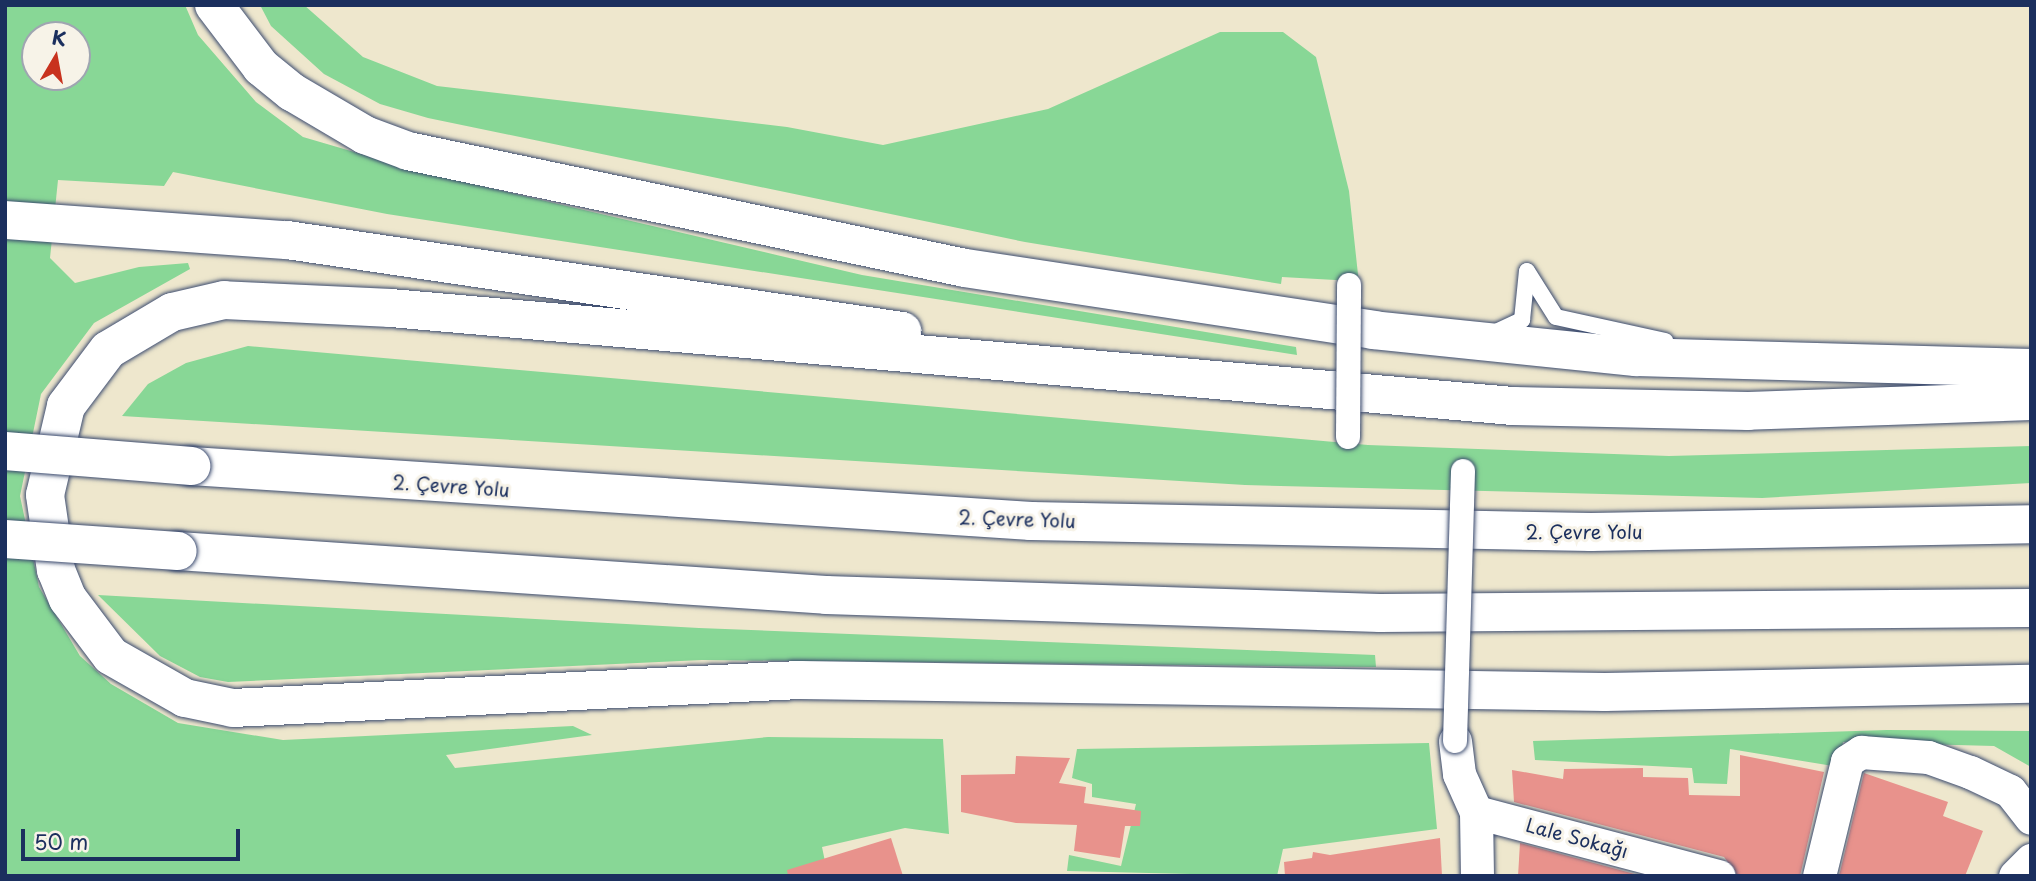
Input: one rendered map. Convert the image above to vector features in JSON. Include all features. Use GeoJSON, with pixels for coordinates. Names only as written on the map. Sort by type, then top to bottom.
{"type":"FeatureCollection","features":[{"type":"Feature","properties":{"kind":"highway"},"geometry":{"type":"LineString","coordinates":[[214,5],[261,67],[292,92],[365,135],[408,151],[965,268],[1121,295],[1470,340],[1636,357],[1851,367],[2031,369]]}},
{"type":"Feature","properties":{"kind":"highway"},"geometry":{"type":"LineString","coordinates":[[5,220],[128,228],[409,256],[1135,371]]}},
{"type":"Feature","properties":{"kind":"highway"},"geometry":{"type":"LineString","coordinates":[[2031,401],[1638,410],[1379,396],[1135,371],[224,300],[135,329],[84,378],[52,449],[45,495],[50,543],[68,599],[111,656],[184,698],[233,708],[800,680],[1605,692],[2031,684]]}},
{"type":"Feature","properties":{"kind":"highway","name":"2. Çevre Yolu"},"geometry":{"type":"LineString","coordinates":[[5,451],[191,466],[1031,521],[1591,533],[2031,524]]}},
{"type":"Feature","properties":{"kind":"highway"},"geometry":{"type":"LineString","coordinates":[[5,539],[812,594],[1366,613],[2031,608]]}},
{"type":"Feature","properties":{"kind":"street"},"geometry":{"type":"LineString","coordinates":[[1348,437],[1349,285]]}},
{"type":"Feature","properties":{"kind":"street"},"geometry":{"type":"LineString","coordinates":[[1463,471],[1455,741],[1459,774],[1476,812],[1477,876]]}},
{"type":"Feature","properties":{"kind":"street"},"geometry":{"type":"LineString","coordinates":[[1819,876],[1843,772],[1861,752],[1928,757],[1970,772],[2010,792],[2031,818]]}},
{"type":"Feature","properties":{"kind":"street","name":"Lale Sokağı"},"geometry":{"type":"LineString","coordinates":[[1476,812],[1719,876]]}},
{"type":"Feature","properties":{"kind":"street"},"geometry":{"type":"LineString","coordinates":[[2015,876],[2031,860]]}},
{"type":"Feature","properties":{"kind":"lane"},"geometry":{"type":"LineString","coordinates":[[1470,340],[1522,320],[1527,271],[1544,307],[1586,327],[1851,367]]}},
{"type":"Feature","properties":{"kind":"green space"},"geometry":{"type":"Polygon","coordinates":[[[5,5],[185,5],[198,35],[256,102],[303,137],[426,173],[862,275],[1296,347],[1297,355],[387,214],[173,172],[164,186],[58,180],[50,258],[75,283],[139,267],[188,263],[190,269],[94,323],[41,394],[20,496],[39,587],[80,656],[111,684],[178,723],[283,740],[573,726],[592,735],[446,755],[455,768],[768,737],[943,739],[949,834],[905,828],[822,847],[828,876],[5,876],[5,5]]]}},
{"type":"Feature","properties":{"kind":"green space"},"geometry":{"type":"Polygon","coordinates":[[[260,5],[304,5],[363,57],[437,86],[787,127],[883,145],[1048,109],[1220,32],[1283,32],[1316,57],[1349,191],[1360,293],[1353,281],[1282,277],[1281,284],[1025,242],[428,118],[380,104],[324,74],[271,26],[260,5]]]}},
{"type":"Feature","properties":{"kind":"green space"},"geometry":{"type":"Polygon","coordinates":[[[248,346],[1368,445],[1669,456],[2031,446],[2031,483],[1762,498],[1245,485],[122,416],[148,384],[186,363],[248,346]]]}},
{"type":"Feature","properties":{"kind":"green space"},"geometry":{"type":"Polygon","coordinates":[[[98,595],[699,628],[1375,655],[1376,667],[702,660],[228,682],[200,677],[160,656],[98,595]]]}},
{"type":"Feature","properties":{"kind":"green space"},"geometry":{"type":"Polygon","coordinates":[[[1887,730],[2031,731],[2031,767],[1994,746],[1843,742],[1839,767],[1730,749],[1727,784],[1694,783],[1692,768],[1535,760],[1533,741],[1887,730]]]}},
{"type":"Feature","properties":{"kind":"green space"},"geometry":{"type":"Polygon","coordinates":[[[1429,743],[1437,829],[1283,849],[1277,876],[1067,871],[1069,855],[1121,866],[1136,804],[1092,797],[1092,784],[1072,778],[1077,749],[1429,743]]]}},
{"type":"Feature","properties":{"kind":"building"},"geometry":{"type":"Polygon","coordinates":[[[1740,755],[1824,772],[1800,876],[1738,876],[1724,857],[1514,802],[1512,770],[1563,779],[1564,769],[1643,768],[1643,777],[1688,778],[1689,795],[1740,796],[1740,755]]]}},
{"type":"Feature","properties":{"kind":"building"},"geometry":{"type":"Polygon","coordinates":[[[1016,756],[1070,758],[1059,783],[1086,787],[1084,803],[1141,811],[1140,826],[1125,826],[1120,858],[1074,851],[1077,825],[1016,823],[961,812],[961,775],[1015,774],[1016,756]]]}},
{"type":"Feature","properties":{"kind":"building"},"geometry":{"type":"Polygon","coordinates":[[[1864,773],[1948,802],[1943,816],[1983,831],[1965,876],[1839,876],[1864,773]]]}},
{"type":"Feature","properties":{"kind":"building"},"geometry":{"type":"Polygon","coordinates":[[[891,838],[903,876],[788,876],[787,870],[891,838]]]}},
{"type":"Feature","properties":{"kind":"building"},"geometry":{"type":"Polygon","coordinates":[[[1440,838],[1442,876],[1285,876],[1284,862],[1312,858],[1313,852],[1330,855],[1440,838]]]}},
{"type":"Feature","properties":{"kind":"building"},"geometry":{"type":"Polygon","coordinates":[[[1520,843],[1642,876],[1518,876],[1520,843]]]}}]}
